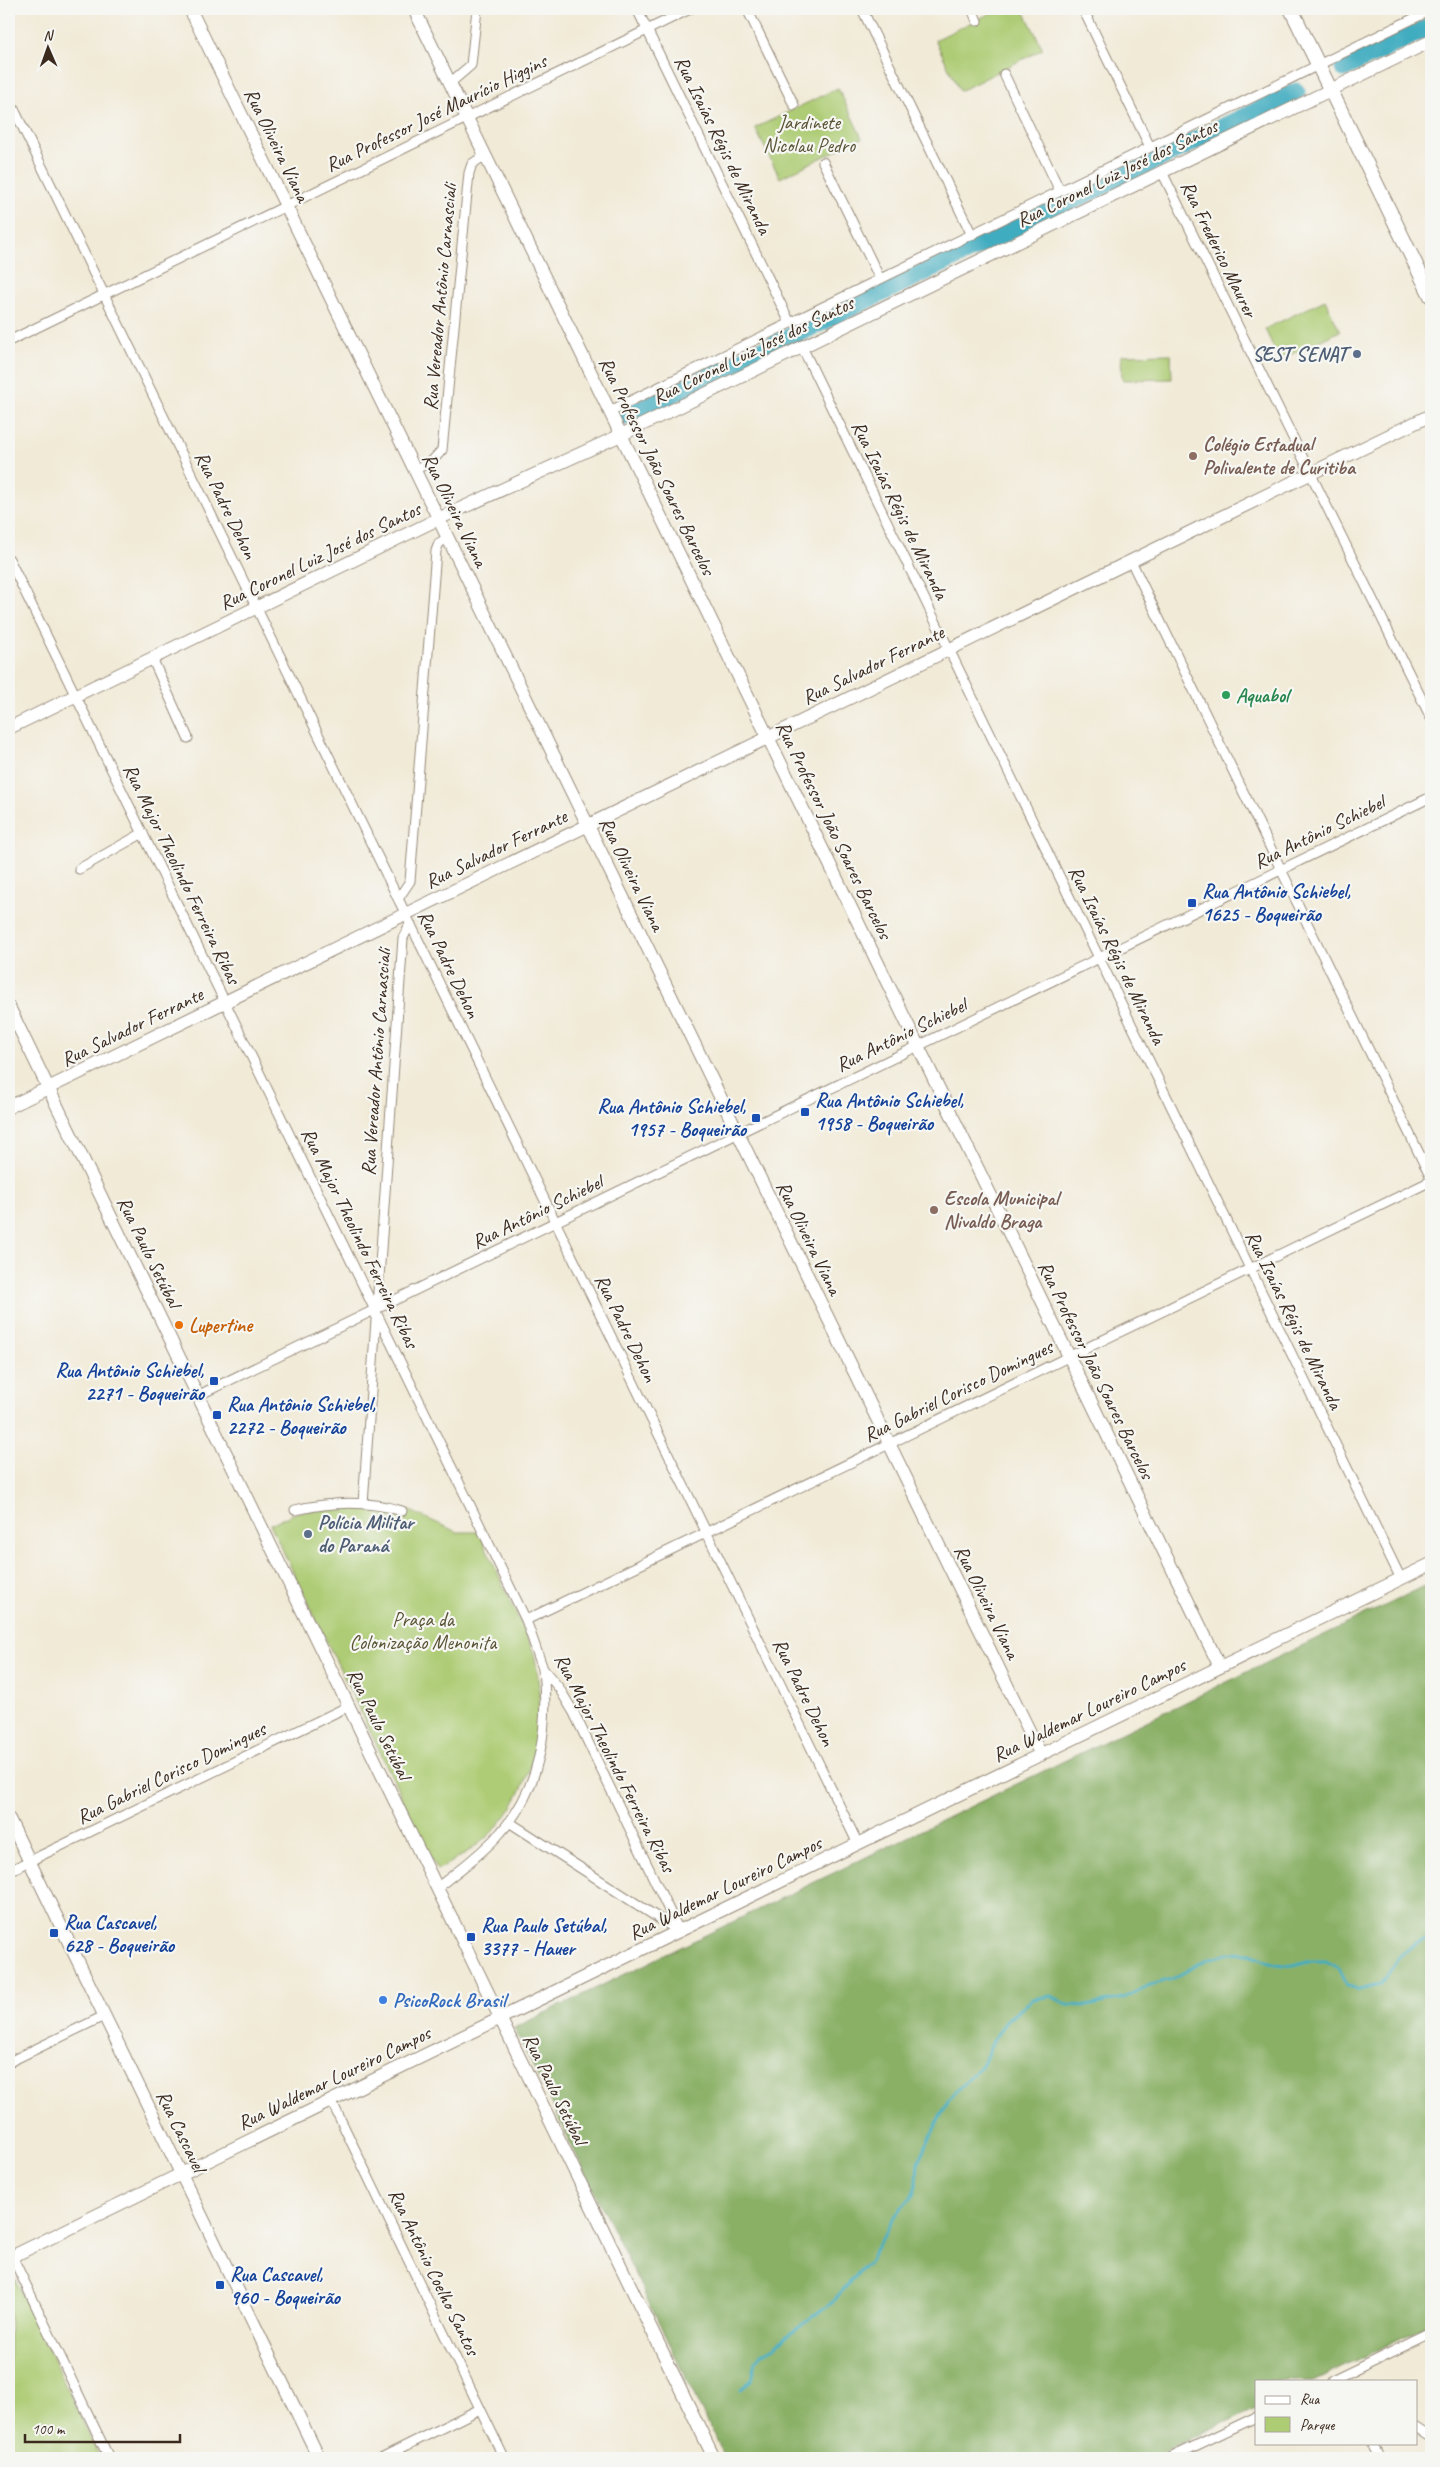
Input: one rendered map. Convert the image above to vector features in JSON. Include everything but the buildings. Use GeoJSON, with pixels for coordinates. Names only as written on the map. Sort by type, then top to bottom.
{"type":"FeatureCollection","features":[{"type":"Feature","properties":{"kind":"main road","name":"Rua Oliveira Viana"},"geometry":{"type":"LineString","coordinates":[[190,9],[1041,1755]]}},
{"type":"Feature","properties":{"kind":"main road","name":"Rua Professor João Soares Barcelos"},"geometry":{"type":"LineString","coordinates":[[414,9],[1220,1668]]}},
{"type":"Feature","properties":{"kind":"main road"},"geometry":{"type":"LineString","coordinates":[[1291,9],[1431,296]]}},
{"type":"Feature","properties":{"kind":"main road","name":"Rua Coronel Luiz José dos Santos"},"geometry":{"type":"LineString","coordinates":[[9,728],[438,519],[621,435],[1431,41]]}},
{"type":"Feature","properties":{"kind":"main road","name":"Rua Salvador Ferrante"},"geometry":{"type":"LineString","coordinates":[[9,1108],[225,1002],[408,919],[588,825],[1431,415]]}},
{"type":"Feature","properties":{"kind":"main road","name":"Rua Paulo Setúbal"},"geometry":{"type":"LineString","coordinates":[[9,1007],[714,2458]]}},
{"type":"Feature","properties":{"kind":"main road","name":"Rua Waldemar Loureiro Campos"},"geometry":{"type":"LineString","coordinates":[[10,2257],[1431,1564]]}},
{"type":"Feature","properties":{"kind":"main road","name":"Rua Cascavel"},"geometry":{"type":"LineString","coordinates":[[9,1819],[319,2458]]}},
{"type":"Feature","properties":{"kind":"street"},"geometry":{"type":"LineString","coordinates":[[450,83],[471,65],[476,9]]}},
{"type":"Feature","properties":{"kind":"street","name":"Rua Isaías Régis de Miranda"},"geometry":{"type":"LineString","coordinates":[[637,9],[790,323]]}},
{"type":"Feature","properties":{"kind":"street","name":"Rua Professor José Maurício Higgins"},"geometry":{"type":"LineString","coordinates":[[9,341],[690,9]]}},
{"type":"Feature","properties":{"kind":"street"},"geometry":{"type":"LineString","coordinates":[[747,9],[794,105]]}},
{"type":"Feature","properties":{"kind":"street"},"geometry":{"type":"LineString","coordinates":[[862,9],[972,235]]}},
{"type":"Feature","properties":{"kind":"street"},"geometry":{"type":"LineString","coordinates":[[972,9],[977,21]]}},
{"type":"Feature","properties":{"kind":"street"},"geometry":{"type":"LineString","coordinates":[[1083,9],[1150,147]]}},
{"type":"Feature","properties":{"kind":"street","name":"Rua Coronel Luiz José dos Santos"},"geometry":{"type":"LineString","coordinates":[[610,411],[1431,10]]}},
{"type":"Feature","properties":{"kind":"street"},"geometry":{"type":"LineString","coordinates":[[1004,74],[1060,191]]}},
{"type":"Feature","properties":{"kind":"street","name":"Rua Padre Dehon"},"geometry":{"type":"LineString","coordinates":[[9,99],[858,1844]]}},
{"type":"Feature","properties":{"kind":"street","name":"Rua Vereador Antônio Carnasciali"},"geometry":{"type":"LineString","coordinates":[[414,470],[432,461],[442,450],[469,173],[472,164],[485,155]]}},
{"type":"Feature","properties":{"kind":"street"},"geometry":{"type":"LineString","coordinates":[[823,162],[880,279]]}},
{"type":"Feature","properties":{"kind":"street","name":"Rua Frederico Maurer"},"geometry":{"type":"LineString","coordinates":[[1162,172],[1302,460],[1312,473],[1431,718]]}},
{"type":"Feature","properties":{"kind":"street","name":"Rua Isaías Régis de Miranda"},"geometry":{"type":"LineString","coordinates":[[802,347],[1401,1579]]}},
{"type":"Feature","properties":{"kind":"street"},"geometry":{"type":"LineString","coordinates":[[398,898],[410,881],[436,550],[439,543],[448,538]]}},
{"type":"Feature","properties":{"kind":"street","name":"Rua Major Theolindo Ferreira Ribas"},"geometry":{"type":"LineString","coordinates":[[9,559],[526,1620],[543,1669],[560,1688],[574,1713],[679,1931]]}},
{"type":"Feature","properties":{"kind":"street"},"geometry":{"type":"LineString","coordinates":[[1131,561],[1431,1180]]}},
{"type":"Feature","properties":{"kind":"street"},"geometry":{"type":"LineString","coordinates":[[152,658],[188,738]]}},
{"type":"Feature","properties":{"kind":"street","name":"Rua Antônio Schiebel"},"geometry":{"type":"LineString","coordinates":[[198,1396],[1431,797]]}},
{"type":"Feature","properties":{"kind":"street"},"geometry":{"type":"LineString","coordinates":[[79,869],[143,833]]}},
{"type":"Feature","properties":{"kind":"street","name":"Rua Vereador Antônio Carnasciali"},"geometry":{"type":"LineString","coordinates":[[363,1504],[375,1310],[403,938],[408,919]]}},
{"type":"Feature","properties":{"kind":"street","name":"Rua Gabriel Corisco Domingues"},"geometry":{"type":"LineString","coordinates":[[526,1620],[1431,1180]]}},
{"type":"Feature","properties":{"kind":"street"},"geometry":{"type":"LineString","coordinates":[[296,1510],[320,1505],[363,1504],[380,1505],[402,1512]]}},
{"type":"Feature","properties":{"kind":"street"},"geometry":{"type":"LineString","coordinates":[[437,1888],[494,1839],[509,1822],[530,1786],[541,1748],[546,1704],[543,1669]]}},
{"type":"Feature","properties":{"kind":"street","name":"Rua Gabriel Corisco Domingues"},"geometry":{"type":"LineString","coordinates":[[9,1871],[349,1706]]}},
{"type":"Feature","properties":{"kind":"street"},"geometry":{"type":"LineString","coordinates":[[509,1822],[679,1931]]}},
{"type":"Feature","properties":{"kind":"street"},"geometry":{"type":"LineString","coordinates":[[9,2062],[104,2016]]}},
{"type":"Feature","properties":{"kind":"street","name":"Rua Antônio Coelho Santos"},"geometry":{"type":"LineString","coordinates":[[332,2100],[504,2458]]}},
{"type":"Feature","properties":{"kind":"street"},"geometry":{"type":"LineString","coordinates":[[10,2257],[109,2458]]}},
{"type":"Feature","properties":{"kind":"street"},"geometry":{"type":"LineString","coordinates":[[1338,2379],[1431,2334]]}},
{"type":"Feature","properties":{"kind":"street"},"geometry":{"type":"LineString","coordinates":[[381,2458],[480,2409]]}},
{"type":"Feature","properties":{"kind":"street"},"geometry":{"type":"LineString","coordinates":[[1170,2458],[1255,2417]]}},
{"type":"Feature","properties":{"kind":"street"},"geometry":{"type":"LineString","coordinates":[[1418,2429],[1431,2438]]}},
{"type":"Feature","properties":{"kind":"street"},"geometry":{"type":"LineString","coordinates":[[1373,2444],[1380,2458]]}},
{"type":"Feature","properties":{"kind":"green space"},"geometry":{"type":"Polygon","coordinates":[[[999,9],[1023,9],[1043,49],[960,91],[935,40],[999,9]]]}},
{"type":"Feature","properties":{"kind":"green space","name":"Jardinete Nicolau Pedro"},"geometry":{"type":"Polygon","coordinates":[[[838,88],[862,138],[780,178],[755,128],[838,88]]]}},
{"type":"Feature","properties":{"kind":"green space"},"geometry":{"type":"Polygon","coordinates":[[[1325,300],[1340,331],[1279,360],[1265,329],[1325,300]]]}},
{"type":"Feature","properties":{"kind":"green space"},"geometry":{"type":"Polygon","coordinates":[[[1171,354],[1172,379],[1122,380],[1121,355],[1171,354]]]}},
{"type":"Feature","properties":{"kind":"green space","name":"Praça da Colonização Menonita"},"geometry":{"type":"Polygon","coordinates":[[[341,1507],[384,1509],[405,1516],[408,1510],[457,1532],[479,1532],[534,1653],[538,1676],[538,1724],[535,1749],[519,1794],[507,1815],[485,1839],[437,1870],[270,1524],[298,1512],[341,1507]]]}},
{"type":"Feature","properties":{"kind":"green space"},"geometry":{"type":"Polygon","coordinates":[[[1431,1583],[1431,2324],[1315,2380],[1255,2380],[1255,2408],[1150,2458],[725,2458],[514,2028],[1431,1583]]]}},
{"type":"Feature","properties":{"kind":"green space"},"geometry":{"type":"Polygon","coordinates":[[[10,2269],[100,2458],[9,2458],[10,2269]]]}},
{"type":"Feature","properties":{"kind":"waterway"},"geometry":{"type":"LineString","coordinates":[[1344,68],[1431,26]]}},
{"type":"Feature","properties":{"kind":"waterway"},"geometry":{"type":"LineString","coordinates":[[627,416],[1296,92]]}},
{"type":"Feature","properties":{"kind":"waterway"},"geometry":{"type":"LineString","coordinates":[[741,2389],[752,2380],[756,2361],[761,2354],[775,2346],[834,2300],[870,2260],[896,2215],[912,2196],[917,2183],[918,2162],[949,2099],[983,2064],[994,2039],[1007,2020],[1033,1999],[1051,1996],[1067,2005],[1087,2006],[1123,1998],[1150,1985],[1172,1979],[1208,1959],[1229,1953],[1250,1954],[1274,1964],[1294,1966],[1311,1961],[1326,1961],[1339,1968],[1347,1985],[1359,1990],[1380,1985],[1390,1969],[1407,1950],[1431,1937]]}},
{"type":"Feature","properties":{"kind":"place","name":"SEST SENAT"},"geometry":{"type":"Point","coordinates":[1357,354]}},
{"type":"Feature","properties":{"kind":"place","name":"Colégio Estadual Polivalente de Curitiba"},"geometry":{"type":"Point","coordinates":[1193,456]}},
{"type":"Feature","properties":{"kind":"place","name":"Aquabol"},"geometry":{"type":"Point","coordinates":[1226,695]}},
{"type":"Feature","properties":{"kind":"place","name":"Rua Antônio Schiebel, 1625 - Boqueirão"},"geometry":{"type":"Point","coordinates":[1192,903]}},
{"type":"Feature","properties":{"kind":"place","name":"Rua Antônio Schiebel, 1958 - Boqueirão"},"geometry":{"type":"Point","coordinates":[805,1112]}},
{"type":"Feature","properties":{"kind":"place","name":"Rua Antônio Schiebel, 1957 - Boqueirão"},"geometry":{"type":"Point","coordinates":[756,1118]}},
{"type":"Feature","properties":{"kind":"place","name":"Escola Municipal Nivaldo Braga"},"geometry":{"type":"Point","coordinates":[934,1210]}},
{"type":"Feature","properties":{"kind":"place","name":"Lupertine"},"geometry":{"type":"Point","coordinates":[179,1325]}},
{"type":"Feature","properties":{"kind":"place","name":"Rua Antônio Schiebel, 2271 - Boqueirão"},"geometry":{"type":"Point","coordinates":[214,1381]}},
{"type":"Feature","properties":{"kind":"place","name":"Rua Antônio Schiebel, 2272 - Boqueirão"},"geometry":{"type":"Point","coordinates":[217,1415]}},
{"type":"Feature","properties":{"kind":"place","name":"Polícia Militar do Paraná"},"geometry":{"type":"Point","coordinates":[308,1534]}},
{"type":"Feature","properties":{"kind":"place","name":"Rua Cascavel, 628 - Boqueirão"},"geometry":{"type":"Point","coordinates":[54,1933]}},
{"type":"Feature","properties":{"kind":"place","name":"Rua Paulo Setúbal, 3377 - Hauer"},"geometry":{"type":"Point","coordinates":[471,1937]}},
{"type":"Feature","properties":{"kind":"place","name":"PsicoRock Brasil"},"geometry":{"type":"Point","coordinates":[383,2000]}},
{"type":"Feature","properties":{"kind":"place","name":"Rua Cascavel, 960 - Boqueirão"},"geometry":{"type":"Point","coordinates":[220,2285]}}]}
